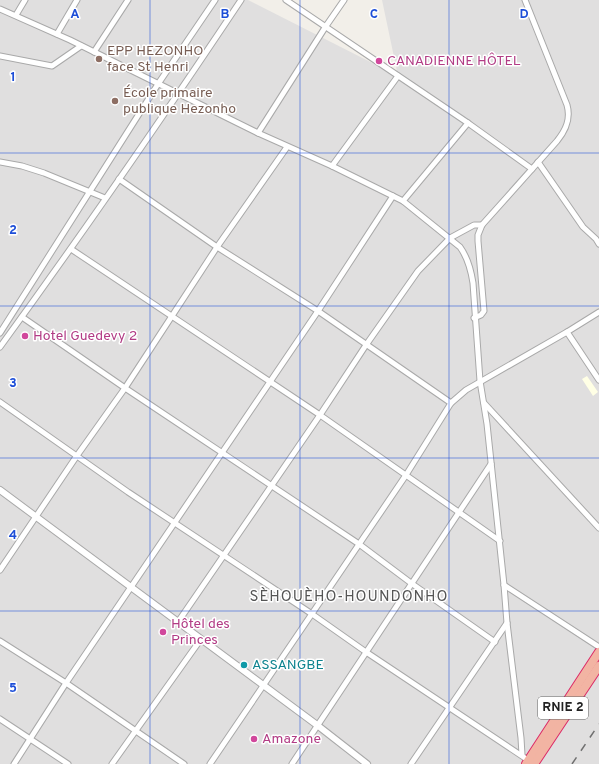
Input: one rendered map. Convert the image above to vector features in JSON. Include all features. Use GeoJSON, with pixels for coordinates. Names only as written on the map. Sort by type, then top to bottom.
{"type":"FeatureCollection","features":[{"type":"Feature","properties":{"kind":"highway","name":"RNIE 2"},"geometry":{"type":"LineString","coordinates":[[573,699],[599,652]]}},
{"type":"Feature","properties":{"kind":"highway","name":"RNIE 2"},"geometry":{"type":"LineString","coordinates":[[529,761],[573,699],[599,666]]}},
{"type":"Feature","properties":{"kind":"street"},"geometry":{"type":"LineString","coordinates":[[16,16],[25,0]]}},
{"type":"Feature","properties":{"kind":"street"},"geometry":{"type":"LineString","coordinates":[[57,34],[77,0]]}},
{"type":"Feature","properties":{"kind":"street"},"geometry":{"type":"LineString","coordinates":[[94,52],[128,0]]}},
{"type":"Feature","properties":{"kind":"street"},"geometry":{"type":"LineString","coordinates":[[0,333],[158,84],[214,0]]}},
{"type":"Feature","properties":{"kind":"street"},"geometry":{"type":"LineString","coordinates":[[0,346],[71,249],[105,198],[179,94],[241,0]]}},
{"type":"Feature","properties":{"kind":"street"},"geometry":{"type":"LineString","coordinates":[[286,0],[468,123],[532,169]]}},
{"type":"Feature","properties":{"kind":"street"},"geometry":{"type":"LineString","coordinates":[[258,133],[344,0]]}},
{"type":"Feature","properties":{"kind":"street"},"geometry":{"type":"LineString","coordinates":[[474,318],[481,315],[484,310],[478,241],[478,236],[482,225],[557,141],[566,129],[568,119],[568,110],[525,0]]}},
{"type":"Feature","properties":{"kind":"street"},"geometry":{"type":"LineString","coordinates":[[0,9],[57,34],[287,147],[332,166],[393,196],[403,202],[460,247],[466,256],[471,271],[480,381],[487,424],[500,540],[507,623],[520,730],[529,761]]}},
{"type":"Feature","properties":{"kind":"street"},"geometry":{"type":"LineString","coordinates":[[0,56],[52,66],[81,46]]}},
{"type":"Feature","properties":{"kind":"street"},"geometry":{"type":"LineString","coordinates":[[332,166],[398,76]]}},
{"type":"Feature","properties":{"kind":"street"},"geometry":{"type":"LineString","coordinates":[[403,202],[468,123]]}},
{"type":"Feature","properties":{"kind":"street"},"geometry":{"type":"LineString","coordinates":[[0,570],[76,456],[125,388],[216,247],[287,147]]}},
{"type":"Feature","properties":{"kind":"street"},"geometry":{"type":"LineString","coordinates":[[0,162],[44,173],[105,198]]}},
{"type":"Feature","properties":{"kind":"street"},"geometry":{"type":"LineString","coordinates":[[538,162],[584,227],[599,244]]}},
{"type":"Feature","properties":{"kind":"street"},"geometry":{"type":"LineString","coordinates":[[119,179],[216,247],[318,311],[452,403]]}},
{"type":"Feature","properties":{"kind":"street"},"geometry":{"type":"LineString","coordinates":[[14,764],[66,683],[318,311],[393,196]]}},
{"type":"Feature","properties":{"kind":"street"},"geometry":{"type":"LineString","coordinates":[[178,622],[418,271],[450,238],[474,225],[482,225]]}},
{"type":"Feature","properties":{"kind":"street"},"geometry":{"type":"LineString","coordinates":[[71,249],[270,381],[500,540]]}},
{"type":"Feature","properties":{"kind":"street"},"geometry":{"type":"LineString","coordinates":[[35,278],[44,284]]}},
{"type":"Feature","properties":{"kind":"street"},"geometry":{"type":"LineString","coordinates":[[210,764],[406,475],[452,403],[466,390],[480,381],[568,332],[599,312]]}},
{"type":"Feature","properties":{"kind":"street"},"geometry":{"type":"LineString","coordinates":[[22,317],[125,388],[359,544],[494,642]]}},
{"type":"Feature","properties":{"kind":"street"},"geometry":{"type":"LineString","coordinates":[[568,332],[599,380]]}},
{"type":"Feature","properties":{"kind":"street"},"geometry":{"type":"LineString","coordinates":[[0,402],[174,523],[224,555],[529,761]]}},
{"type":"Feature","properties":{"kind":"street"},"geometry":{"type":"LineString","coordinates":[[483,402],[599,528]]}},
{"type":"Feature","properties":{"kind":"street"},"geometry":{"type":"LineString","coordinates":[[292,764],[491,464]]}},
{"type":"Feature","properties":{"kind":"street"},"geometry":{"type":"LineString","coordinates":[[0,490],[264,685],[367,764]]}},
{"type":"Feature","properties":{"kind":"street"},"geometry":{"type":"LineString","coordinates":[[504,585],[599,647]]}},
{"type":"Feature","properties":{"kind":"street"},"geometry":{"type":"LineString","coordinates":[[411,764],[507,623]]}},
{"type":"Feature","properties":{"kind":"street"},"geometry":{"type":"LineString","coordinates":[[112,764],[201,639]]}},
{"type":"Feature","properties":{"kind":"street"},"geometry":{"type":"LineString","coordinates":[[0,641],[66,683],[184,764]]}},
{"type":"Feature","properties":{"kind":"street"},"geometry":{"type":"LineString","coordinates":[[0,719],[68,764]]}},
{"type":"Feature","properties":{"kind":"shaded area"},"geometry":{"type":"Polygon","coordinates":[[[0,0],[248,0],[398,76],[382,0],[599,0],[599,764],[0,764],[0,0]]]}},
{"type":"Feature","properties":{"kind":"shaded area"},"geometry":{"type":"Polygon","coordinates":[[[587,376],[598,392],[593,396],[582,379],[587,376]]]}},
{"type":"Feature","properties":{"kind":"railway"},"geometry":{"type":"LineString","coordinates":[[572,764],[599,724]]}},
{"type":"Feature","properties":{"kind":"place","name":"EPP HEZONHO face St Henri"},"geometry":{"type":"Point","coordinates":[99,59]}},
{"type":"Feature","properties":{"kind":"place","name":"CANADIENNE HÔTEL"},"geometry":{"type":"Point","coordinates":[379,61]}},
{"type":"Feature","properties":{"kind":"place","name":"École primaire publique Hezonho"},"geometry":{"type":"Point","coordinates":[115,101]}},
{"type":"Feature","properties":{"kind":"place","name":"Hotel Guedevy 2"},"geometry":{"type":"Point","coordinates":[25,336]}},
{"type":"Feature","properties":{"kind":"place","name":"Hôtel des Princes"},"geometry":{"type":"Point","coordinates":[163,632]}},
{"type":"Feature","properties":{"kind":"place","name":"ASSANGBE"},"geometry":{"type":"Point","coordinates":[244,665]}},
{"type":"Feature","properties":{"kind":"place","name":"Amazone"},"geometry":{"type":"Point","coordinates":[254,739]}},
{"type":"Feature","properties":{"kind":"district","name":"SÈHOUÈHO-HOUNDONHO"},"geometry":{"type":"Point","coordinates":[349,597]}}]}
